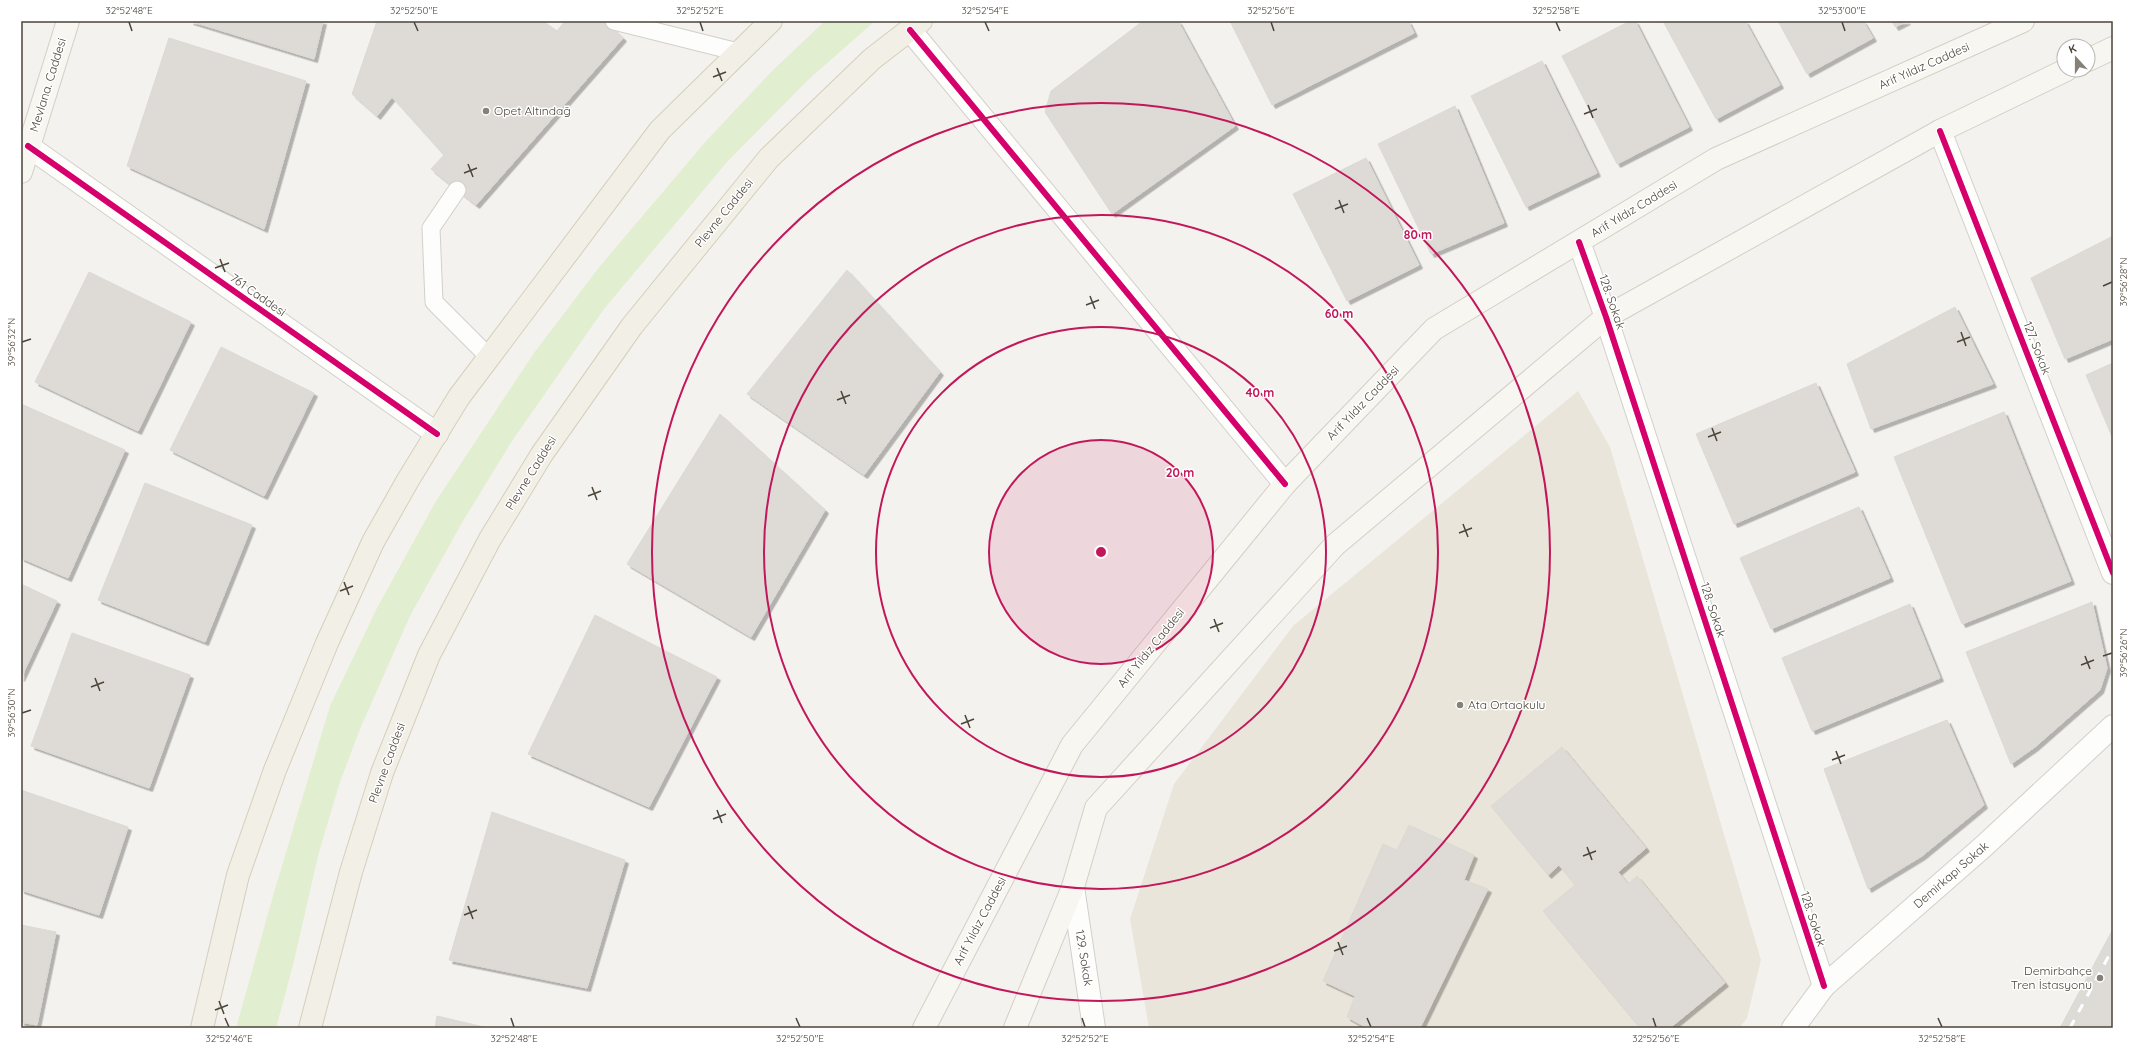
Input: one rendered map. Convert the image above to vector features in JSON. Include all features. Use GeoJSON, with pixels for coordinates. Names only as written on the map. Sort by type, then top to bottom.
{"type":"FeatureCollection","features":[{"type":"Feature","properties":{"kind":"main road","name":"Mevlana. Caddesi"},"geometry":{"type":"LineString","coordinates":[[21,172],[68,21]]}},
{"type":"Feature","properties":{"kind":"main road"},"geometry":{"type":"LineString","coordinates":[[202,1028],[238,875],[275,770],[327,643],[373,542],[408,480],[460,397],[660,130],[771,21]]}},
{"type":"Feature","properties":{"kind":"main road","name":"Arif Yıldız Caddesi"},"geometry":{"type":"LineString","coordinates":[[924,1028],[1072,745],[1285,484],[1434,329],[1716,160],[2024,21]]}},
{"type":"Feature","properties":{"kind":"main road","name":"Plevne Caddesi"},"geometry":{"type":"LineString","coordinates":[[310,1028],[351,872],[382,773],[430,655],[490,539],[542,454],[632,326],[769,158],[872,59],[916,25]]}},
{"type":"Feature","properties":{"kind":"main road"},"geometry":{"type":"LineString","coordinates":[[2096,56],[2113,48]]}},
{"type":"Feature","properties":{"kind":"main road"},"geometry":{"type":"LineString","coordinates":[[1015,1028],[1073,887],[1096,808],[1335,545],[1606,317],[1940,130],[2056,75]]}},
{"type":"Feature","properties":{"kind":"street"},"geometry":{"type":"LineString","coordinates":[[916,25],[1285,484]]}},
{"type":"Feature","properties":{"kind":"street","name":"127. Sokak"},"geometry":{"type":"LineString","coordinates":[[1940,130],[2113,573]]}},
{"type":"Feature","properties":{"kind":"street","name":"761 Caddesi"},"geometry":{"type":"LineString","coordinates":[[28,146],[437,434]]}},
{"type":"Feature","properties":{"kind":"street","name":"128. Sokak"},"geometry":{"type":"LineString","coordinates":[[1579,242],[1606,317],[1824,986]]}},
{"type":"Feature","properties":{"kind":"street","name":"Demirkapı Sokak"},"geometry":{"type":"LineString","coordinates":[[1793,1028],[1824,986],[1984,846],[2113,726]]}},
{"type":"Feature","properties":{"kind":"street","name":"129. Sokak"},"geometry":{"type":"LineString","coordinates":[[1073,887],[1094,1028]]}},
{"type":"Feature","properties":{"kind":"lane"},"geometry":{"type":"LineString","coordinates":[[614,21],[738,52]]}},
{"type":"Feature","properties":{"kind":"lane"},"geometry":{"type":"LineString","coordinates":[[457,190],[431,228],[434,302],[489,357]]}},
{"type":"Feature","properties":{"kind":"shaded area","name":"Ata Ortaokulu"},"geometry":{"type":"Polygon","coordinates":[[[1578,391],[1610,447],[1761,960],[1747,1018],[1739,1028],[1149,1028],[1130,919],[1174,784],[1293,626],[1578,391]]]}},
{"type":"Feature","properties":{"kind":"green space"},"geometry":{"type":"Polygon","coordinates":[[[825,21],[875,21],[808,80],[727,162],[604,309],[512,441],[463,521],[410,616],[360,729],[340,782],[319,852],[293,965],[276,1028],[236,1028],[275,889],[330,706],[377,608],[436,501],[534,353],[600,266],[707,140],[772,71],[825,21]]]}},
{"type":"Feature","properties":{"kind":"building"},"geometry":{"type":"Polygon","coordinates":[[[190,21],[323,21],[314,59],[190,21]]]}},
{"type":"Feature","properties":{"kind":"building"},"geometry":{"type":"Polygon","coordinates":[[[377,21],[543,21],[557,31],[565,21],[605,21],[623,38],[476,205],[431,169],[444,155],[392,97],[377,116],[352,94],[377,21]]]}},
{"type":"Feature","properties":{"kind":"building"},"geometry":{"type":"Polygon","coordinates":[[[1143,21],[1178,21],[1235,126],[1112,214],[1045,112],[1051,91],[1143,21]]]}},
{"type":"Feature","properties":{"kind":"building"},"geometry":{"type":"Polygon","coordinates":[[[1230,21],[1408,21],[1414,33],[1272,105],[1230,21]]]}},
{"type":"Feature","properties":{"kind":"building"},"geometry":{"type":"Polygon","coordinates":[[[1630,21],[1635,21],[1689,127],[1617,164],[1562,56],[1630,21]]]}},
{"type":"Feature","properties":{"kind":"building"},"geometry":{"type":"Polygon","coordinates":[[[1663,21],[1745,21],[1780,85],[1716,119],[1663,21]]]}},
{"type":"Feature","properties":{"kind":"building"},"geometry":{"type":"Polygon","coordinates":[[[1778,21],[1863,21],[1873,38],[1807,74],[1778,21]]]}},
{"type":"Feature","properties":{"kind":"building"},"geometry":{"type":"Polygon","coordinates":[[[1892,21],[1907,21],[1895,27],[1892,21]]]}},
{"type":"Feature","properties":{"kind":"building"},"geometry":{"type":"Polygon","coordinates":[[[169,38],[306,81],[264,229],[127,166],[169,38]]]}},
{"type":"Feature","properties":{"kind":"building"},"geometry":{"type":"Polygon","coordinates":[[[1542,61],[1597,173],[1526,207],[1471,96],[1542,61]]]}},
{"type":"Feature","properties":{"kind":"building"},"geometry":{"type":"Polygon","coordinates":[[[1455,106],[1504,223],[1431,254],[1378,144],[1455,106]]]}},
{"type":"Feature","properties":{"kind":"building"},"geometry":{"type":"Polygon","coordinates":[[[1366,158],[1419,265],[1347,301],[1293,194],[1366,158]]]}},
{"type":"Feature","properties":{"kind":"building"},"geometry":{"type":"Polygon","coordinates":[[[2113,236],[2113,339],[2065,359],[2031,278],[2113,236]]]}},
{"type":"Feature","properties":{"kind":"building"},"geometry":{"type":"Polygon","coordinates":[[[847,270],[940,372],[864,475],[747,394],[847,270]]]}},
{"type":"Feature","properties":{"kind":"building"},"geometry":{"type":"Polygon","coordinates":[[[89,272],[191,322],[138,431],[35,382],[89,272]]]}},
{"type":"Feature","properties":{"kind":"building"},"geometry":{"type":"Polygon","coordinates":[[[1955,307],[1993,384],[1871,429],[1847,364],[1955,307]]]}},
{"type":"Feature","properties":{"kind":"building"},"geometry":{"type":"Polygon","coordinates":[[[221,347],[314,393],[264,496],[170,450],[221,347]]]}},
{"type":"Feature","properties":{"kind":"building"},"geometry":{"type":"Polygon","coordinates":[[[2113,363],[2113,439],[2086,375],[2113,363]]]}},
{"type":"Feature","properties":{"kind":"building"},"geometry":{"type":"Polygon","coordinates":[[[1816,383],[1855,472],[1734,524],[1696,434],[1816,383]]]}},
{"type":"Feature","properties":{"kind":"building"},"geometry":{"type":"Polygon","coordinates":[[[21,404],[125,450],[68,578],[21,558],[21,404]]]}},
{"type":"Feature","properties":{"kind":"building"},"geometry":{"type":"Polygon","coordinates":[[[2004,412],[2071,581],[1962,624],[1894,457],[2004,412]]]}},
{"type":"Feature","properties":{"kind":"building"},"geometry":{"type":"Polygon","coordinates":[[[720,414],[825,510],[751,637],[627,564],[720,414]]]}},
{"type":"Feature","properties":{"kind":"building"},"geometry":{"type":"Polygon","coordinates":[[[145,483],[252,525],[205,642],[98,600],[145,483]]]}},
{"type":"Feature","properties":{"kind":"building"},"geometry":{"type":"Polygon","coordinates":[[[1859,507],[1890,578],[1771,629],[1740,558],[1859,507]]]}},
{"type":"Feature","properties":{"kind":"building"},"geometry":{"type":"Polygon","coordinates":[[[21,584],[57,601],[21,678],[21,584]]]}},
{"type":"Feature","properties":{"kind":"building"},"geometry":{"type":"Polygon","coordinates":[[[2092,602],[2107,668],[2100,690],[2035,747],[2011,764],[1966,652],[2092,602]]]}},
{"type":"Feature","properties":{"kind":"building"},"geometry":{"type":"Polygon","coordinates":[[[1910,604],[1940,678],[1812,731],[1782,658],[1910,604]]]}},
{"type":"Feature","properties":{"kind":"building"},"geometry":{"type":"Polygon","coordinates":[[[595,615],[717,677],[649,807],[528,754],[595,615]]]}},
{"type":"Feature","properties":{"kind":"building"},"geometry":{"type":"Polygon","coordinates":[[[72,633],[190,675],[149,788],[31,746],[72,633]]]}},
{"type":"Feature","properties":{"kind":"building"},"geometry":{"type":"Polygon","coordinates":[[[1947,720],[1984,805],[1922,856],[1868,889],[1824,769],[1947,720]]]}},
{"type":"Feature","properties":{"kind":"building"},"geometry":{"type":"Polygon","coordinates":[[[1562,747],[1646,848],[1618,872],[1628,884],[1637,876],[1725,983],[1670,1028],[1640,1028],[1543,911],[1575,885],[1559,865],[1548,875],[1491,806],[1562,747]]]}},
{"type":"Feature","properties":{"kind":"building"},"geometry":{"type":"Polygon","coordinates":[[[21,790],[128,827],[99,915],[21,890],[21,790]]]}},
{"type":"Feature","properties":{"kind":"building"},"geometry":{"type":"Polygon","coordinates":[[[492,812],[625,860],[587,988],[449,960],[492,812]]]}},
{"type":"Feature","properties":{"kind":"building"},"geometry":{"type":"Polygon","coordinates":[[[1409,825],[1474,855],[1464,880],[1488,889],[1420,1028],[1367,1028],[1347,1017],[1355,996],[1323,981],[1383,844],[1397,850],[1409,825]]]}},
{"type":"Feature","properties":{"kind":"building"},"geometry":{"type":"Polygon","coordinates":[[[21,925],[56,932],[37,1025],[21,1022],[21,925]]]}},
{"type":"Feature","properties":{"kind":"building","name":"Demirbahçe Tren İstasyonu"},"geometry":{"type":"Polygon","coordinates":[[[2113,929],[2113,1028],[2060,1028],[2113,929]]]}},
{"type":"Feature","properties":{"kind":"building"},"geometry":{"type":"Polygon","coordinates":[[[437,1016],[488,1028],[435,1028],[437,1016]]]}},
{"type":"Feature","properties":{"kind":"railway"},"geometry":{"type":"LineString","coordinates":[[2070,1028],[2113,948]]}},
{"type":"Feature","properties":{"kind":"cycle path"},"geometry":{"type":"LineString","coordinates":[[910,30],[1285,484]]}},
{"type":"Feature","properties":{"kind":"cycle path"},"geometry":{"type":"LineString","coordinates":[[1940,131],[2113,573]]}},
{"type":"Feature","properties":{"kind":"cycle path"},"geometry":{"type":"LineString","coordinates":[[28,146],[437,434]]}},
{"type":"Feature","properties":{"kind":"cycle path"},"geometry":{"type":"LineString","coordinates":[[1579,242],[1606,317],[1824,986]]}},
{"type":"Feature","properties":{"kind":"place","name":"Opet Altındağ"},"geometry":{"type":"Point","coordinates":[486,111]}},
{"type":"Feature","properties":{"kind":"place","name":"Ata Ortaokulu"},"geometry":{"type":"Point","coordinates":[1460,705]}},
{"type":"Feature","properties":{"kind":"place","name":"Demirbahçe Tren İstasyonu"},"geometry":{"type":"Point","coordinates":[2100,978]}}]}
